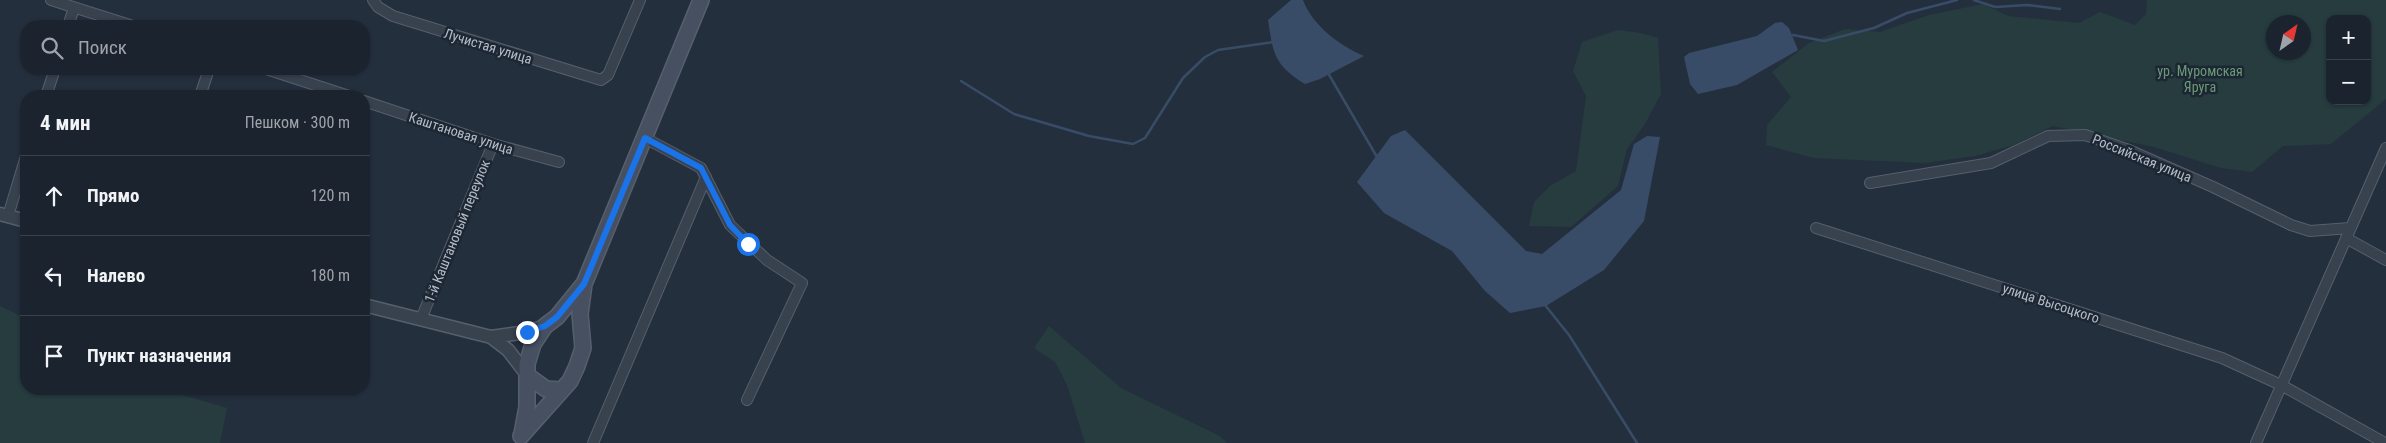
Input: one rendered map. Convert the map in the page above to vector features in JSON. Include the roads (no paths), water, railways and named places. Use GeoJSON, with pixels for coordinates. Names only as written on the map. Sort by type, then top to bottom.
{"type":"FeatureCollection","features":[{"type":"Feature","properties":{"kind":"main road"},"geometry":{"type":"LineString","coordinates":[[520,439],[560,390],[570,381],[577,366],[583,348],[580,314],[584,284],[701,0]]}},
{"type":"Feature","properties":{"kind":"main road"},"geometry":{"type":"LineString","coordinates":[[520,439],[527,407],[528,376],[526,370],[536,338],[545,326],[557,317],[584,284]]}},
{"type":"Feature","properties":{"kind":"main road"},"geometry":{"type":"LineString","coordinates":[[545,326],[565,322],[573,326],[582,336]]}},
{"type":"Feature","properties":{"kind":"main road"},"geometry":{"type":"LineString","coordinates":[[528,376],[546,390],[560,390]]}},
{"type":"Feature","properties":{"kind":"street"},"geometry":{"type":"LineString","coordinates":[[52,0],[113,20]]}},
{"type":"Feature","properties":{"kind":"street","name":"Лучистая улица"},"geometry":{"type":"LineString","coordinates":[[373,0],[378,7],[393,16],[601,80],[608,76],[640,0]]}},
{"type":"Feature","properties":{"kind":"street"},"geometry":{"type":"LineString","coordinates":[[70,20],[74,8]]}},
{"type":"Feature","properties":{"kind":"street"},"geometry":{"type":"LineString","coordinates":[[48,90],[52,75]]}},
{"type":"Feature","properties":{"kind":"street"},"geometry":{"type":"LineString","coordinates":[[202,90],[207,75]]}},
{"type":"Feature","properties":{"kind":"street"},"geometry":{"type":"LineString","coordinates":[[284,75],[331,90]]}},
{"type":"Feature","properties":{"kind":"street","name":"Каштановая улица"},"geometry":{"type":"LineString","coordinates":[[370,103],[493,144],[559,162]]}},
{"type":"Feature","properties":{"kind":"street","name":"Российская улица"},"geometry":{"type":"LineString","coordinates":[[1870,183],[1991,163],[2048,136],[2085,135],[2137,154],[2213,187],[2291,225],[2310,231],[2350,228]]}},
{"type":"Feature","properties":{"kind":"street"},"geometry":{"type":"LineString","coordinates":[[645,138],[701,168],[730,225],[767,260],[802,283],[747,400]]}},
{"type":"Feature","properties":{"kind":"street","name":"1-й Каштановый переулок"},"geometry":{"type":"LineString","coordinates":[[421,318],[493,144]]}},
{"type":"Feature","properties":{"kind":"street"},"geometry":{"type":"LineString","coordinates":[[2256,443],[2283,386],[2386,148]]}},
{"type":"Feature","properties":{"kind":"street"},"geometry":{"type":"LineString","coordinates":[[20,172],[4,215],[20,219]]}},
{"type":"Feature","properties":{"kind":"street"},"geometry":{"type":"LineString","coordinates":[[593,443],[706,177]]}},
{"type":"Feature","properties":{"kind":"street","name":"улица Высоцкого"},"geometry":{"type":"LineString","coordinates":[[1816,228],[2222,358],[2283,386],[2385,443]]}},
{"type":"Feature","properties":{"kind":"street"},"geometry":{"type":"LineString","coordinates":[[2346,238],[2386,260]]}},
{"type":"Feature","properties":{"kind":"street"},"geometry":{"type":"LineString","coordinates":[[370,305],[491,337],[508,350],[528,376]]}},
{"type":"Feature","properties":{"kind":"street"},"geometry":{"type":"LineString","coordinates":[[491,337],[527,332],[545,326]]}},
{"type":"Feature","properties":{"kind":"water"},"geometry":{"type":"Polygon","coordinates":[[[1291,0],[1303,0],[1313,18],[1328,34],[1346,47],[1364,56],[1320,79],[1305,84],[1287,71],[1274,50],[1268,20],[1291,0]]]}},
{"type":"Feature","properties":{"kind":"water"},"geometry":{"type":"Polygon","coordinates":[[[1782,22],[1789,28],[1798,50],[1737,85],[1698,94],[1690,84],[1684,57],[1689,53],[1757,36],[1775,23],[1782,22]]]}},
{"type":"Feature","properties":{"kind":"water"},"geometry":{"type":"Polygon","coordinates":[[[1405,130],[1526,251],[1542,254],[1621,190],[1634,144],[1647,136],[1660,137],[1644,221],[1604,270],[1546,306],[1510,313],[1485,291],[1452,251],[1384,213],[1357,182],[1391,136],[1405,130]]]}},
{"type":"Feature","properties":{"kind":"waterway"},"geometry":{"type":"LineString","coordinates":[[1793,35],[1824,41],[1874,28],[1907,13],[1957,0]]}},
{"type":"Feature","properties":{"kind":"waterway"},"geometry":{"type":"LineString","coordinates":[[1974,0],[1995,7],[2027,5],[2060,9]]}},
{"type":"Feature","properties":{"kind":"waterway"},"geometry":{"type":"LineString","coordinates":[[961,81],[1014,114],[1089,136],[1133,144],[1145,138],[1183,78],[1205,57],[1218,50],[1273,42]]}},
{"type":"Feature","properties":{"kind":"waterway"},"geometry":{"type":"LineString","coordinates":[[1328,73],[1377,157]]}},
{"type":"Feature","properties":{"kind":"waterway"},"geometry":{"type":"LineString","coordinates":[[1545,305],[1569,335],[1637,443]]}},
{"type":"Feature","properties":{"kind":"park label","name":"ур. Муромская Яруга"},"geometry":{"type":"Point","coordinates":[2200,79]}}]}
